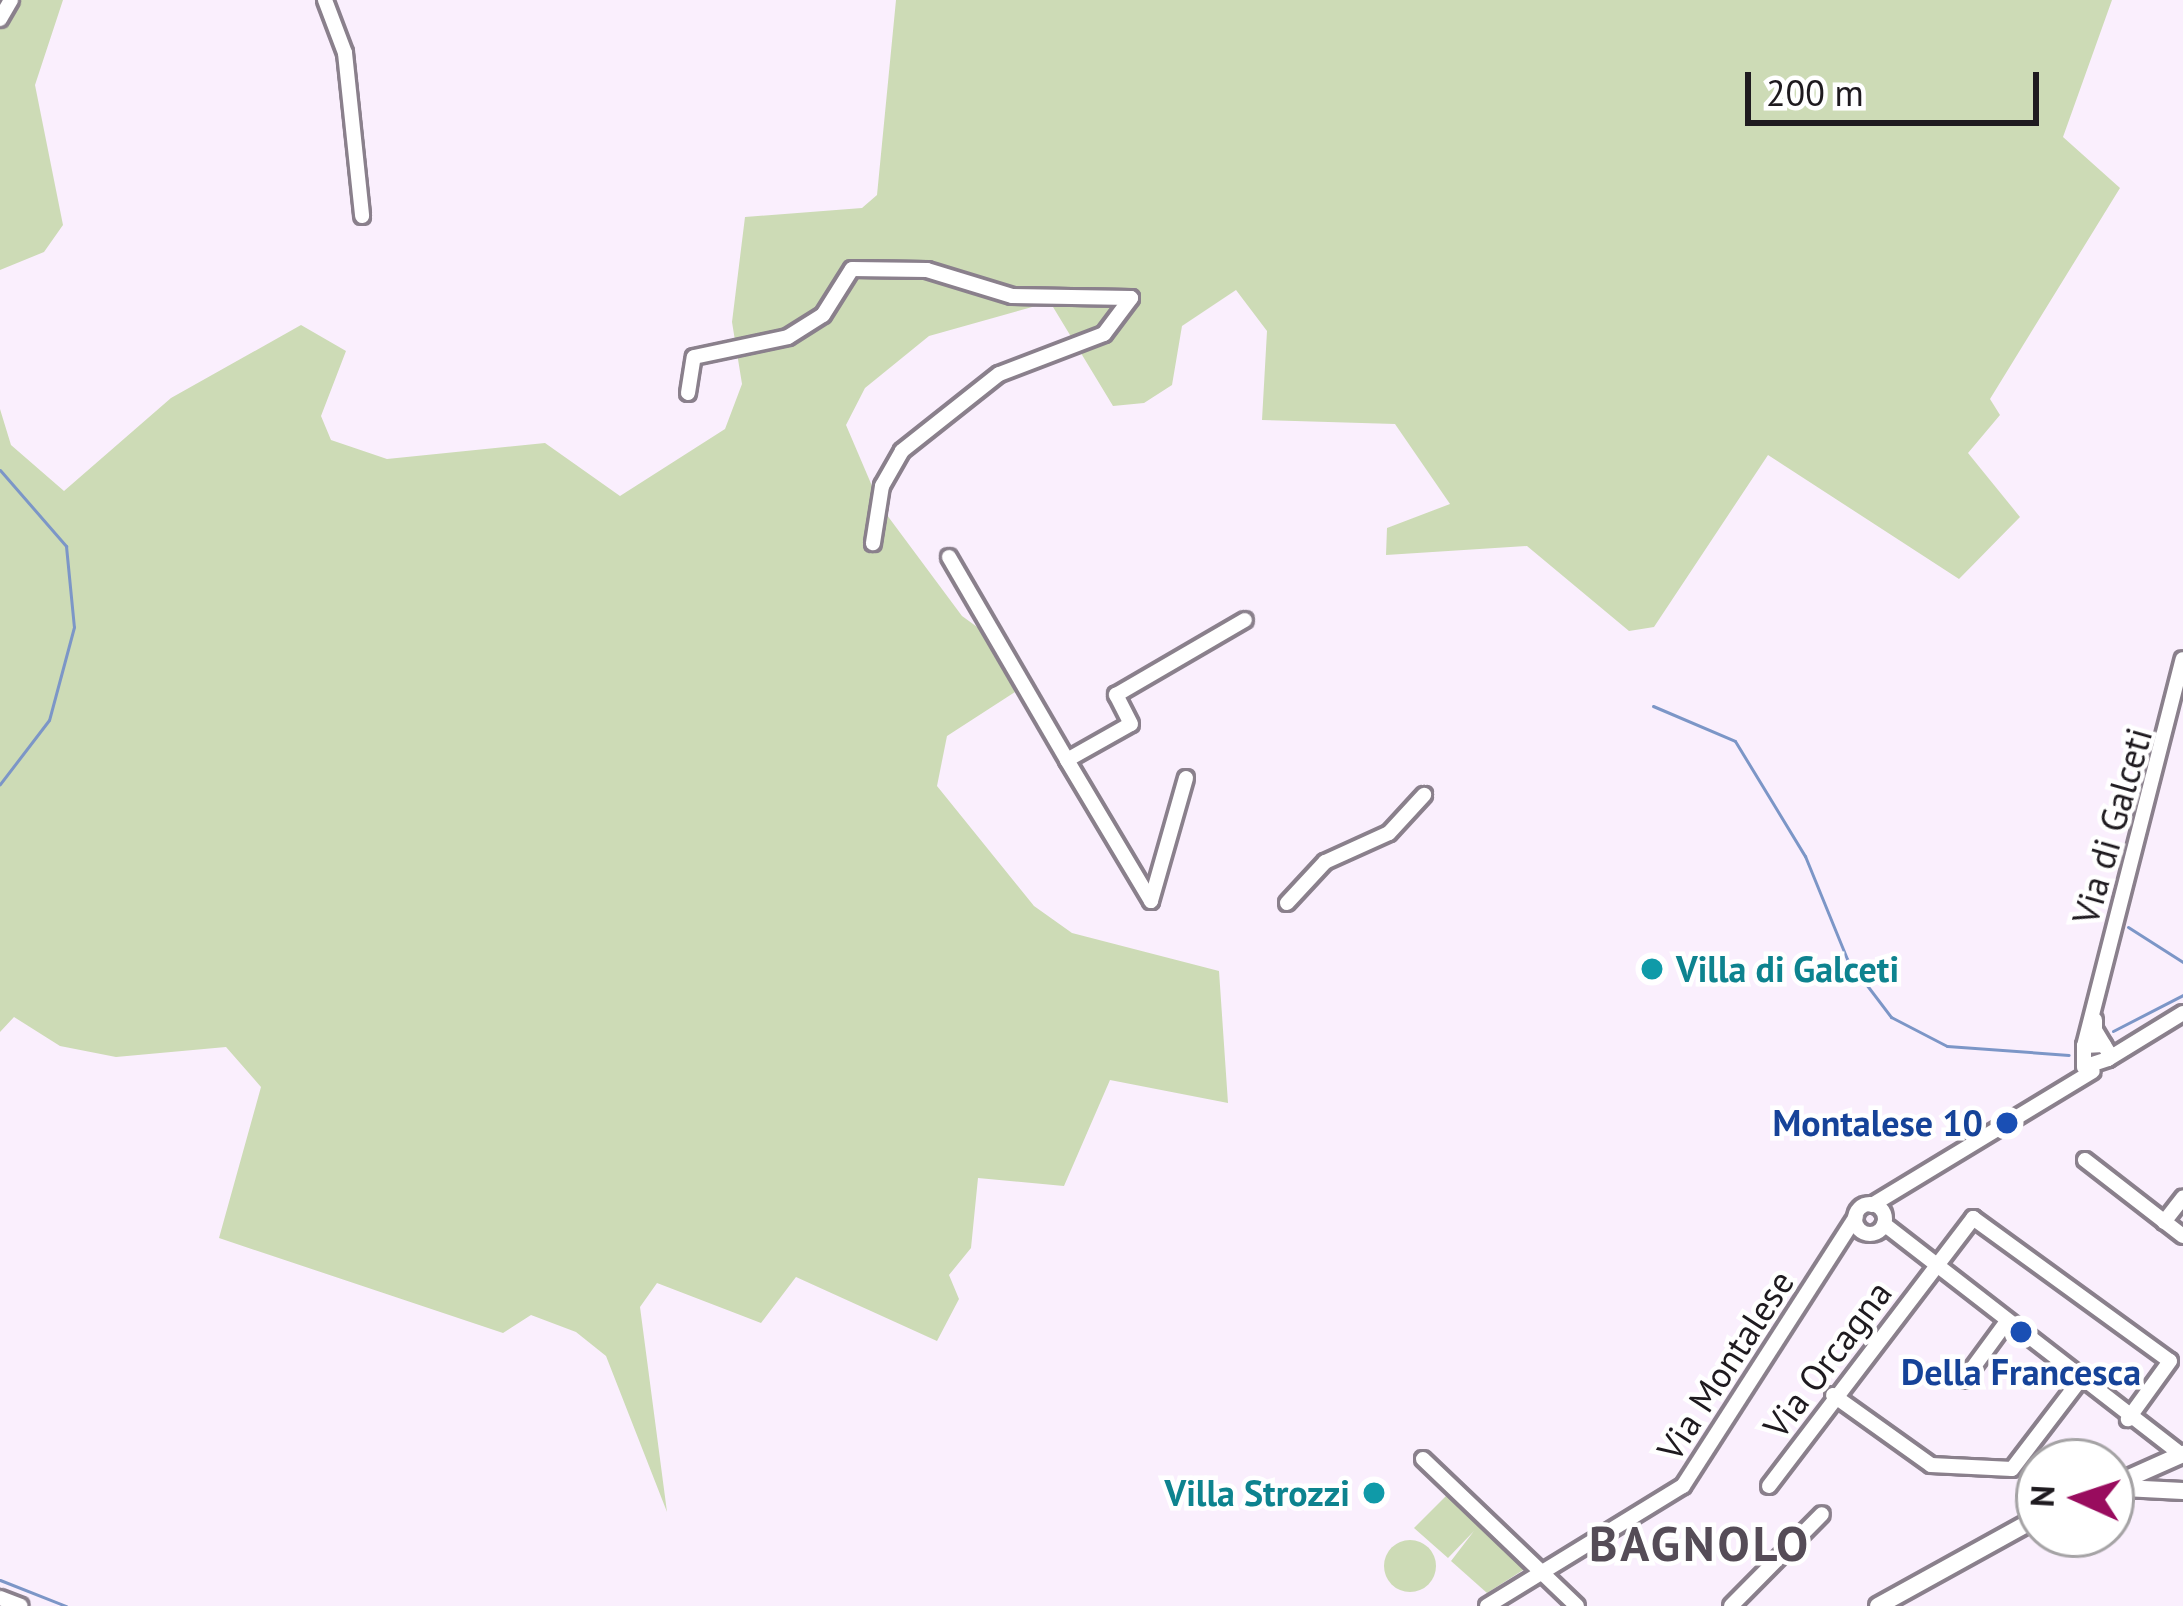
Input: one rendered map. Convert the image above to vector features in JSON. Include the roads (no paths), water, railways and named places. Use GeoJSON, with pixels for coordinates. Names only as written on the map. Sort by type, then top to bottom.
{"type":"FeatureCollection","features":[{"type":"Feature","properties":{"kind":"main road"},"geometry":{"type":"LineString","coordinates":[[2135,1477],[2182,1454]]}},
{"type":"Feature","properties":{"kind":"main road"},"geometry":{"type":"LineString","coordinates":[[2135,1489],[2183,1491]]}},
{"type":"Feature","properties":{"kind":"main road"},"geometry":{"type":"LineString","coordinates":[[1878,1606],[2015,1530]]}},
{"type":"Feature","properties":{"kind":"street"},"geometry":{"type":"LineString","coordinates":[[0,19],[11,0]]}},
{"type":"Feature","properties":{"kind":"street"},"geometry":{"type":"LineString","coordinates":[[325,0],[345,52],[362,216]]}},
{"type":"Feature","properties":{"kind":"street"},"geometry":{"type":"LineString","coordinates":[[688,393],[694,357],[788,337],[823,315],[852,269],[927,270],[1012,296],[1131,298],[1104,334],[999,374],[902,452],[882,486],[873,543]]}},
{"type":"Feature","properties":{"kind":"street"},"geometry":{"type":"LineString","coordinates":[[949,557],[1151,901],[1186,778]]}},
{"type":"Feature","properties":{"kind":"street"},"geometry":{"type":"LineString","coordinates":[[1067,760],[1131,724],[1115,695],[1245,620]]}},
{"type":"Feature","properties":{"kind":"street","name":"Via di Galceti"},"geometry":{"type":"LineString","coordinates":[[2082,1051],[2183,659]]}},
{"type":"Feature","properties":{"kind":"street"},"geometry":{"type":"LineString","coordinates":[[1287,903],[1325,862],[1389,833],[1424,795]]}},
{"type":"Feature","properties":{"kind":"street","name":"Via di Galceti"},"geometry":{"type":"LineString","coordinates":[[2095,1010],[2105,1050]]}},
{"type":"Feature","properties":{"kind":"street"},"geometry":{"type":"LineString","coordinates":[[2082,1051],[2128,1048],[2183,1013]]}},
{"type":"Feature","properties":{"kind":"street","name":"Via Montalese"},"geometry":{"type":"LineString","coordinates":[[1825,1265],[1865,1233],[1897,1187],[2093,1071],[2105,1050]]}},
{"type":"Feature","properties":{"kind":"street"},"geometry":{"type":"LineString","coordinates":[[2082,1051],[2093,1071]]}},
{"type":"Feature","properties":{"kind":"street"},"geometry":{"type":"LineString","coordinates":[[2064,1086],[2082,1051]]}},
{"type":"Feature","properties":{"kind":"street"},"geometry":{"type":"LineString","coordinates":[[2085,1160],[2183,1237]]}},
{"type":"Feature","properties":{"kind":"street"},"geometry":{"type":"LineString","coordinates":[[2164,1222],[2183,1198]]}},
{"type":"Feature","properties":{"kind":"street"},"geometry":{"type":"LineString","coordinates":[[1880,1214],[1933,1268],[2182,1454]]}},
{"type":"Feature","properties":{"kind":"street","name":"Via Montalese"},"geometry":{"type":"LineString","coordinates":[[1487,1606],[1547,1577],[1683,1486],[1856,1217],[1880,1214]]}},
{"type":"Feature","properties":{"kind":"street"},"geometry":{"type":"LineString","coordinates":[[1856,1217],[1865,1233]]}},
{"type":"Feature","properties":{"kind":"street","name":"Via Orcagna"},"geometry":{"type":"LineString","coordinates":[[1769,1486],[1833,1395],[1973,1218],[2176,1365]]}},
{"type":"Feature","properties":{"kind":"street"},"geometry":{"type":"LineString","coordinates":[[1964,1380],[2006,1324]]}},
{"type":"Feature","properties":{"kind":"street"},"geometry":{"type":"LineString","coordinates":[[2128,1418],[2176,1365]]}},
{"type":"Feature","properties":{"kind":"street"},"geometry":{"type":"LineString","coordinates":[[1833,1395],[1931,1465],[2012,1469],[2080,1380]]}},
{"type":"Feature","properties":{"kind":"street"},"geometry":{"type":"LineString","coordinates":[[1423,1459],[1577,1606]]}},
{"type":"Feature","properties":{"kind":"street"},"geometry":{"type":"LineString","coordinates":[[1732,1606],[1822,1514]]}},
{"type":"Feature","properties":{"kind":"street"},"geometry":{"type":"LineString","coordinates":[[0,1598],[22,1606]]}},
{"type":"Feature","properties":{"kind":"waterway"},"geometry":{"type":"LineString","coordinates":[[0,470],[66,546],[74,627],[49,720],[0,784]]}},
{"type":"Feature","properties":{"kind":"waterway"},"geometry":{"type":"LineString","coordinates":[[1653,706],[1735,741],[1805,856],[1847,959],[1891,1017],[1947,1046],[2069,1055]]}},
{"type":"Feature","properties":{"kind":"waterway"},"geometry":{"type":"LineString","coordinates":[[2128,927],[2183,962]]}},
{"type":"Feature","properties":{"kind":"waterway"},"geometry":{"type":"LineString","coordinates":[[2113,1031],[2183,995]]}},
{"type":"Feature","properties":{"kind":"waterway"},"geometry":{"type":"LineString","coordinates":[[0,1580],[66,1606]]}},
{"type":"Feature","properties":{"kind":"place","name":"Villa di Galceti"},"geometry":{"type":"Point","coordinates":[1652,969]}},
{"type":"Feature","properties":{"kind":"place","name":"Montalese 10"},"geometry":{"type":"Point","coordinates":[2007,1123]}},
{"type":"Feature","properties":{"kind":"place","name":"Della Francesca"},"geometry":{"type":"Point","coordinates":[2021,1332]}},
{"type":"Feature","properties":{"kind":"place","name":"Villa Strozzi"},"geometry":{"type":"Point","coordinates":[1374,1493]}},
{"type":"Feature","properties":{"kind":"district","name":"BAGNOLO"},"geometry":{"type":"Point","coordinates":[1700,1544]}}]}
